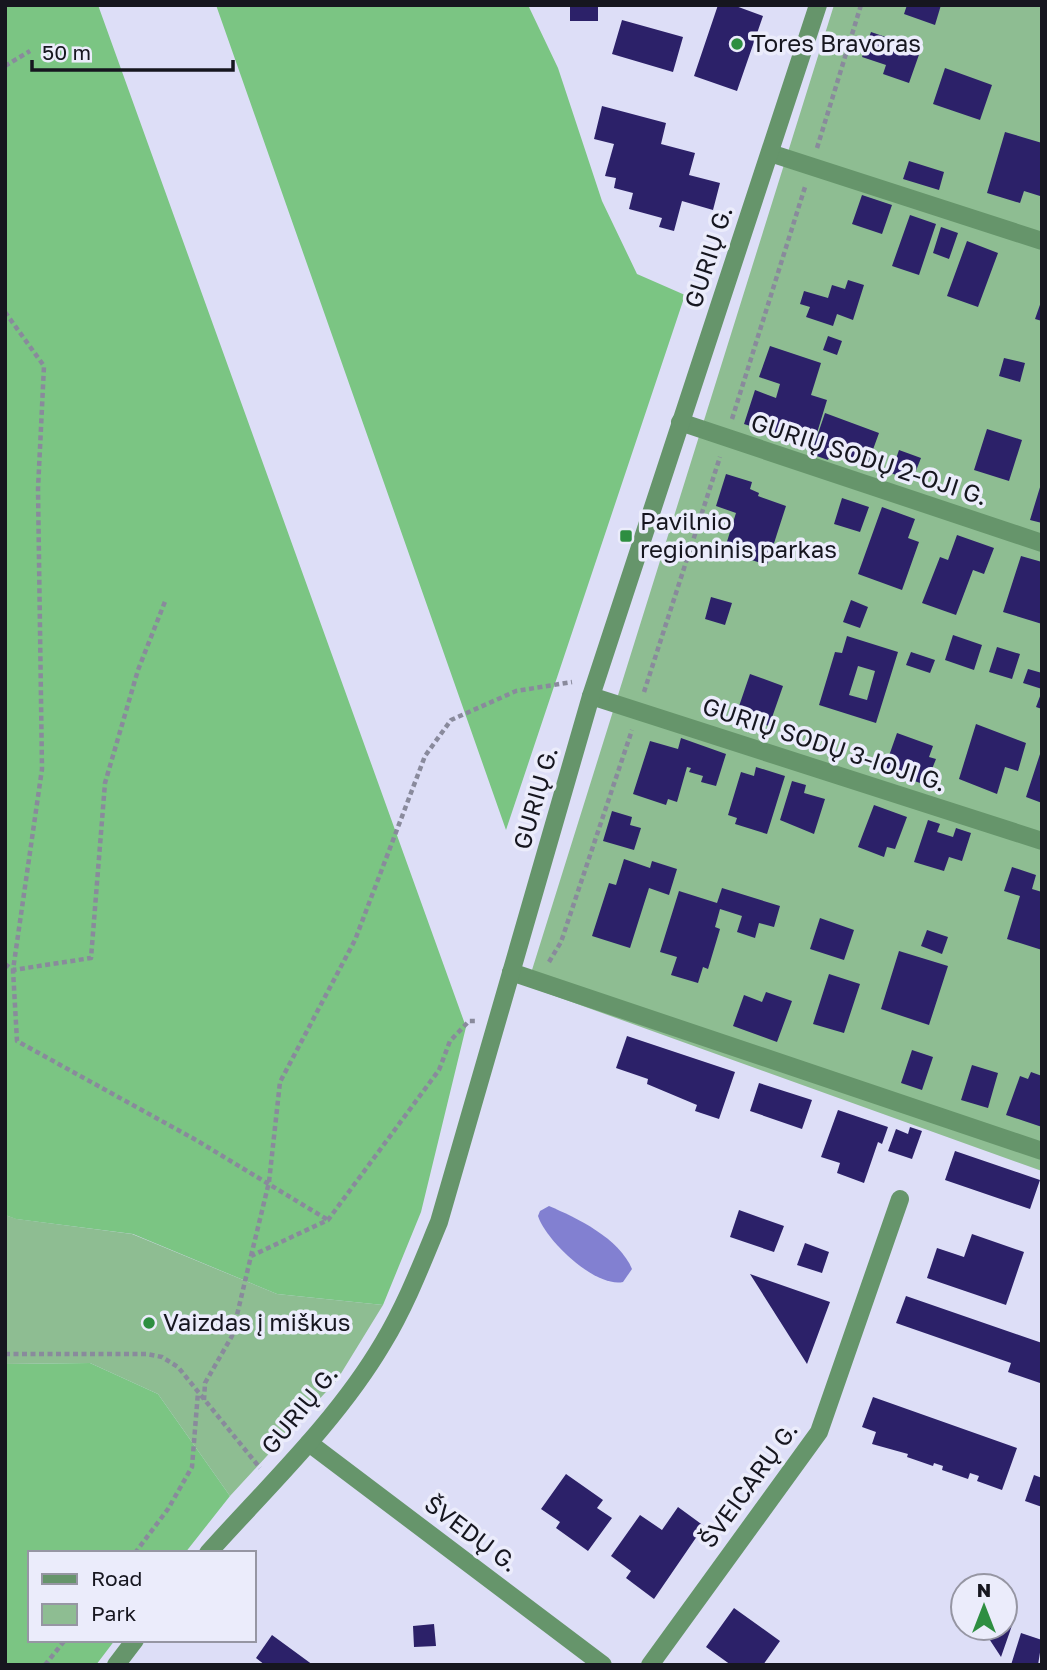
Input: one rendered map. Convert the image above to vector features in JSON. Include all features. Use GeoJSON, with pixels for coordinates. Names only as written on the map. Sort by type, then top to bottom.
{"type":"FeatureCollection","features":[{"type":"Feature","properties":{"kind":"street","name":"GURIŲ G."},"geometry":{"type":"LineString","coordinates":[[210,1551],[309,1443],[383,1344],[439,1222],[594,687],[818,5]]}},
{"type":"Feature","properties":{"kind":"street"},"geometry":{"type":"LineString","coordinates":[[770,153],[1042,242]]}},
{"type":"Feature","properties":{"kind":"street","name":"GURIŲ SODŲ 2-OJI G."},"geometry":{"type":"LineString","coordinates":[[680,422],[1042,543]]}},
{"type":"Feature","properties":{"kind":"street","name":"GURIŲ SODŲ 3-IOJI G."},"geometry":{"type":"LineString","coordinates":[[594,687],[638,711],[1042,841]]}},
{"type":"Feature","properties":{"kind":"street"},"geometry":{"type":"LineString","coordinates":[[511,972],[1042,1151]]}},
{"type":"Feature","properties":{"kind":"street","name":"ŠVEICARŲ G."},"geometry":{"type":"LineString","coordinates":[[650,1665],[819,1432],[900,1199]]}},
{"type":"Feature","properties":{"kind":"street","name":"ŠVEDŲ G."},"geometry":{"type":"LineString","coordinates":[[309,1443],[603,1665]]}},
{"type":"Feature","properties":{"kind":"street"},"geometry":{"type":"LineString","coordinates":[[116,1665],[133,1642]]}},
{"type":"Feature","properties":{"kind":"path"},"geometry":{"type":"LineString","coordinates":[[538,980],[561,942],[638,711],[861,5]]}},
{"type":"Feature","properties":{"kind":"path"},"geometry":{"type":"LineString","coordinates":[[5,66],[30,51]]}},
{"type":"Feature","properties":{"kind":"path"},"geometry":{"type":"LineString","coordinates":[[5,312],[44,366],[38,489],[42,769],[13,970],[17,1041],[268,1182],[328,1220]]}},
{"type":"Feature","properties":{"kind":"path"},"geometry":{"type":"LineString","coordinates":[[5,964],[13,970],[91,958],[105,783],[138,670],[166,599]]}},
{"type":"Feature","properties":{"kind":"path"},"geometry":{"type":"LineString","coordinates":[[204,1400],[205,1383],[232,1336],[268,1182],[281,1082],[355,940],[425,756],[451,720],[516,691],[594,687]]}},
{"type":"Feature","properties":{"kind":"path"},"geometry":{"type":"LineString","coordinates":[[251,1256],[328,1220],[439,1070],[450,1041],[469,1021],[499,1018]]}},
{"type":"Feature","properties":{"kind":"path"},"geometry":{"type":"LineString","coordinates":[[5,1354],[147,1354],[162,1357],[178,1367],[271,1483]]}},
{"type":"Feature","properties":{"kind":"path"},"geometry":{"type":"LineString","coordinates":[[136,1551],[168,1508],[192,1467],[198,1391]]}},
{"type":"Feature","properties":{"kind":"path"},"geometry":{"type":"LineString","coordinates":[[45,1665],[63,1642]]}},
{"type":"Feature","properties":{"kind":"green space"},"geometry":{"type":"Polygon","coordinates":[[[5,5],[98,5],[466,1027],[421,1212],[383,1305],[277,1294],[133,1234],[16,1219],[5,1215],[5,5]]]}},
{"type":"Feature","properties":{"kind":"green space"},"geometry":{"type":"Polygon","coordinates":[[[216,5],[528,5],[558,68],[602,201],[637,274],[685,295],[506,830],[216,5]]]}},
{"type":"Feature","properties":{"kind":"green space"},"geometry":{"type":"Polygon","coordinates":[[[834,5],[1042,5],[1042,1171],[527,986],[834,5]]]}},
{"type":"Feature","properties":{"kind":"green space"},"geometry":{"type":"Polygon","coordinates":[[[5,1215],[17,1219],[132,1234],[277,1294],[383,1305],[337,1380],[230,1496],[158,1394],[90,1363],[5,1364],[5,1215]]]}},
{"type":"Feature","properties":{"kind":"green space"},"geometry":{"type":"Polygon","coordinates":[[[90,1363],[158,1394],[230,1496],[187,1551],[28,1551],[28,1642],[113,1642],[96,1665],[5,1665],[5,1364],[90,1363]]]}},
{"type":"Feature","properties":{"kind":"shaded area"},"geometry":{"type":"Polygon","coordinates":[[[549,1206],[596,1230],[617,1248],[632,1269],[623,1282],[599,1278],[573,1261],[561,1249],[538,1216],[540,1211],[549,1206]]]}},
{"type":"Feature","properties":{"kind":"building"},"geometry":{"type":"Polygon","coordinates":[[[570,5],[598,5],[598,21],[570,21],[570,5]]]}},
{"type":"Feature","properties":{"kind":"building"},"geometry":{"type":"Polygon","coordinates":[[[718,5],[733,5],[763,16],[737,91],[694,76],[718,5]]]}},
{"type":"Feature","properties":{"kind":"building"},"geometry":{"type":"Polygon","coordinates":[[[907,5],[941,5],[935,25],[904,14],[907,5]]]}},
{"type":"Feature","properties":{"kind":"building"},"geometry":{"type":"Polygon","coordinates":[[[622,20],[683,37],[673,72],[612,54],[622,20]]]}},
{"type":"Feature","properties":{"kind":"building"},"geometry":{"type":"Polygon","coordinates":[[[871,32],[921,49],[909,83],[883,74],[886,65],[862,57],[871,32]]]}},
{"type":"Feature","properties":{"kind":"building"},"geometry":{"type":"Polygon","coordinates":[[[945,68],[992,85],[980,120],[933,104],[945,68]]]}},
{"type":"Feature","properties":{"kind":"building"},"geometry":{"type":"Polygon","coordinates":[[[602,106],[666,123],[661,144],[695,153],[689,175],[720,183],[713,210],[682,201],[674,231],[659,227],[662,218],[629,209],[633,193],[614,188],[616,178],[605,176],[614,144],[594,139],[602,106]]]}},
{"type":"Feature","properties":{"kind":"building"},"geometry":{"type":"Polygon","coordinates":[[[1005,132],[1042,143],[1040,196],[1024,191],[1020,203],[987,193],[1005,132]]]}},
{"type":"Feature","properties":{"kind":"building"},"geometry":{"type":"Polygon","coordinates":[[[909,161],[944,172],[939,190],[903,179],[909,161]]]}},
{"type":"Feature","properties":{"kind":"building"},"geometry":{"type":"Polygon","coordinates":[[[862,195],[892,205],[882,234],[852,224],[862,195]]]}},
{"type":"Feature","properties":{"kind":"building"},"geometry":{"type":"Polygon","coordinates":[[[910,215],[936,224],[919,275],[892,266],[910,215]]]}},
{"type":"Feature","properties":{"kind":"building"},"geometry":{"type":"Polygon","coordinates":[[[941,227],[958,233],[949,259],[933,253],[941,227]]]}},
{"type":"Feature","properties":{"kind":"building"},"geometry":{"type":"Polygon","coordinates":[[[967,241],[998,253],[978,307],[947,296],[967,241]]]}},
{"type":"Feature","properties":{"kind":"building"},"geometry":{"type":"Polygon","coordinates":[[[848,280],[864,285],[853,320],[837,314],[833,326],[806,317],[810,307],[800,304],[804,291],[828,298],[832,285],[845,289],[848,280]]]}},
{"type":"Feature","properties":{"kind":"building"},"geometry":{"type":"Polygon","coordinates":[[[1042,299],[1042,321],[1035,319],[1042,299]]]}},
{"type":"Feature","properties":{"kind":"building"},"geometry":{"type":"Polygon","coordinates":[[[828,336],[842,341],[837,355],[823,350],[828,336]]]}},
{"type":"Feature","properties":{"kind":"building"},"geometry":{"type":"Polygon","coordinates":[[[770,346],[821,363],[811,395],[827,400],[817,433],[800,427],[796,440],[744,424],[755,390],[776,398],[780,384],[759,377],[770,346]]]}},
{"type":"Feature","properties":{"kind":"building"},"geometry":{"type":"Polygon","coordinates":[[[1004,358],[1025,363],[1020,382],[999,376],[1004,358]]]}},
{"type":"Feature","properties":{"kind":"building"},"geometry":{"type":"Polygon","coordinates":[[[825,413],[879,433],[867,466],[831,453],[828,460],[811,454],[825,413]]]}},
{"type":"Feature","properties":{"kind":"building"},"geometry":{"type":"Polygon","coordinates":[[[987,429],[1022,440],[1009,481],[974,470],[987,429]]]}},
{"type":"Feature","properties":{"kind":"building"},"geometry":{"type":"Polygon","coordinates":[[[899,450],[921,458],[912,481],[891,473],[899,450]]]}},
{"type":"Feature","properties":{"kind":"building"},"geometry":{"type":"Polygon","coordinates":[[[726,474],[752,482],[750,489],[759,493],[758,496],[786,506],[767,565],[724,551],[736,513],[716,506],[726,474]]]}},
{"type":"Feature","properties":{"kind":"building"},"geometry":{"type":"Polygon","coordinates":[[[1042,484],[1042,523],[1030,520],[1042,484]]]}},
{"type":"Feature","properties":{"kind":"building"},"geometry":{"type":"Polygon","coordinates":[[[842,498],[869,507],[860,532],[834,524],[842,498]]]}},
{"type":"Feature","properties":{"kind":"building"},"geometry":{"type":"Polygon","coordinates":[[[882,507],[915,519],[908,538],[919,542],[902,590],[858,574],[882,507]]]}},
{"type":"Feature","properties":{"kind":"building"},"geometry":{"type":"Polygon","coordinates":[[[957,535],[994,548],[984,574],[973,570],[956,615],[922,603],[940,557],[948,560],[957,535]]]}},
{"type":"Feature","properties":{"kind":"building"},"geometry":{"type":"Polygon","coordinates":[[[1021,556],[1042,562],[1042,624],[1003,612],[1021,556]]]}},
{"type":"Feature","properties":{"kind":"building"},"geometry":{"type":"Polygon","coordinates":[[[711,597],[732,603],[725,625],[705,619],[711,597]]]}},
{"type":"Feature","properties":{"kind":"building"},"geometry":{"type":"Polygon","coordinates":[[[851,600],[868,607],[860,628],[843,622],[851,600]]]}},
{"type":"Feature","properties":{"kind":"building"},"geometry":{"type":"Polygon","coordinates":[[[953,635],[982,645],[974,670],[945,660],[953,635]]]}},
{"type":"Feature","properties":{"kind":"building"},"geometry":{"type":"Polygon","coordinates":[[[847,636],[898,652],[876,723],[819,705],[835,652],[842,653],[847,636]],[[858,666],[849,695],[867,700],[875,671],[858,666]]]}},
{"type":"Feature","properties":{"kind":"building"},"geometry":{"type":"Polygon","coordinates":[[[997,647],[1020,654],[1012,679],[989,672],[997,647]]]}},
{"type":"Feature","properties":{"kind":"building"},"geometry":{"type":"Polygon","coordinates":[[[911,652],[935,660],[930,673],[906,665],[911,652]]]}},
{"type":"Feature","properties":{"kind":"building"},"geometry":{"type":"Polygon","coordinates":[[[1028,669],[1042,673],[1042,689],[1023,683],[1028,669]]]}},
{"type":"Feature","properties":{"kind":"building"},"geometry":{"type":"Polygon","coordinates":[[[750,674],[783,686],[769,726],[736,715],[750,674]]]}},
{"type":"Feature","properties":{"kind":"building"},"geometry":{"type":"Polygon","coordinates":[[[1042,691],[1042,709],[1036,707],[1042,691]]]}},
{"type":"Feature","properties":{"kind":"building"},"geometry":{"type":"Polygon","coordinates":[[[976,724],[1026,743],[1018,771],[1005,767],[997,794],[959,779],[976,724]]]}},
{"type":"Feature","properties":{"kind":"building"},"geometry":{"type":"Polygon","coordinates":[[[897,733],[933,746],[929,757],[936,759],[930,774],[924,772],[920,783],[884,770],[897,733]]]}},
{"type":"Feature","properties":{"kind":"building"},"geometry":{"type":"Polygon","coordinates":[[[681,738],[726,754],[716,786],[701,782],[703,776],[689,772],[691,768],[687,767],[677,802],[668,799],[666,805],[633,794],[650,741],[678,749],[681,738]]]}},
{"type":"Feature","properties":{"kind":"building"},"geometry":{"type":"Polygon","coordinates":[[[1042,751],[1042,803],[1026,797],[1042,751]]]}},
{"type":"Feature","properties":{"kind":"building"},"geometry":{"type":"Polygon","coordinates":[[[756,767],[785,776],[767,834],[735,824],[737,818],[728,815],[741,772],[754,776],[756,767]]]}},
{"type":"Feature","properties":{"kind":"building"},"geometry":{"type":"Polygon","coordinates":[[[792,781],[806,785],[804,793],[825,799],[814,834],[780,820],[792,781]]]}},
{"type":"Feature","properties":{"kind":"building"},"geometry":{"type":"Polygon","coordinates":[[[874,805],[907,817],[895,849],[887,847],[884,857],[858,847],[874,805]]]}},
{"type":"Feature","properties":{"kind":"building"},"geometry":{"type":"Polygon","coordinates":[[[612,811],[632,817],[630,825],[641,828],[634,850],[603,841],[612,811]]]}},
{"type":"Feature","properties":{"kind":"building"},"geometry":{"type":"Polygon","coordinates":[[[928,820],[940,824],[937,832],[953,837],[956,828],[971,833],[962,861],[949,857],[944,871],[914,862],[928,820]]]}},
{"type":"Feature","properties":{"kind":"building"},"geometry":{"type":"Polygon","coordinates":[[[624,859],[650,868],[652,861],[677,869],[669,895],[649,888],[630,948],[592,936],[609,883],[616,885],[624,859]]]}},
{"type":"Feature","properties":{"kind":"building"},"geometry":{"type":"Polygon","coordinates":[[[1012,867],[1036,875],[1032,889],[1042,892],[1042,950],[1007,939],[1020,896],[1004,891],[1012,867]]]}},
{"type":"Feature","properties":{"kind":"building"},"geometry":{"type":"Polygon","coordinates":[[[722,888],[780,906],[774,927],[759,923],[755,938],[737,932],[742,916],[720,909],[715,927],[720,929],[708,969],[703,967],[698,983],[671,975],[677,957],[660,952],[679,891],[717,903],[722,888]]]}},
{"type":"Feature","properties":{"kind":"building"},"geometry":{"type":"Polygon","coordinates":[[[820,918],[854,930],[844,960],[810,949],[820,918]]]}},
{"type":"Feature","properties":{"kind":"building"},"geometry":{"type":"Polygon","coordinates":[[[927,930],[948,937],[942,954],[921,946],[927,930]]]}},
{"type":"Feature","properties":{"kind":"building"},"geometry":{"type":"Polygon","coordinates":[[[899,951],[948,966],[929,1025],[881,1009],[899,951]]]}},
{"type":"Feature","properties":{"kind":"building"},"geometry":{"type":"Polygon","coordinates":[[[829,974],[860,984],[844,1033],[813,1024],[829,974]]]}},
{"type":"Feature","properties":{"kind":"building"},"geometry":{"type":"Polygon","coordinates":[[[766,992],[792,1001],[777,1042],[733,1026],[744,995],[762,1002],[766,992]]]}},
{"type":"Feature","properties":{"kind":"building"},"geometry":{"type":"Polygon","coordinates":[[[627,1036],[735,1072],[719,1119],[695,1111],[697,1105],[647,1084],[648,1079],[616,1068],[627,1036]]]}},
{"type":"Feature","properties":{"kind":"building"},"geometry":{"type":"Polygon","coordinates":[[[912,1050],[933,1057],[922,1090],[901,1083],[912,1050]]]}},
{"type":"Feature","properties":{"kind":"building"},"geometry":{"type":"Polygon","coordinates":[[[972,1065],[998,1073],[988,1108],[961,1100],[972,1065]]]}},
{"type":"Feature","properties":{"kind":"building"},"geometry":{"type":"Polygon","coordinates":[[[1031,1072],[1042,1076],[1042,1127],[1006,1115],[1020,1076],[1028,1079],[1031,1072]]]}},
{"type":"Feature","properties":{"kind":"building"},"geometry":{"type":"Polygon","coordinates":[[[759,1083],[812,1100],[802,1129],[750,1111],[759,1083]]]}},
{"type":"Feature","properties":{"kind":"building"},"geometry":{"type":"Polygon","coordinates":[[[838,1110],[888,1127],[882,1144],[878,1142],[864,1183],[837,1173],[840,1163],[821,1157],[838,1110]]]}},
{"type":"Feature","properties":{"kind":"building"},"geometry":{"type":"Polygon","coordinates":[[[910,1127],[922,1131],[912,1159],[888,1151],[896,1129],[908,1134],[910,1127]]]}},
{"type":"Feature","properties":{"kind":"building"},"geometry":{"type":"Polygon","coordinates":[[[955,1151],[1040,1180],[1030,1209],[945,1180],[955,1151]]]}},
{"type":"Feature","properties":{"kind":"building"},"geometry":{"type":"Polygon","coordinates":[[[739,1210],[784,1226],[774,1252],[730,1237],[739,1210]]]}},
{"type":"Feature","properties":{"kind":"building"},"geometry":{"type":"Polygon","coordinates":[[[972,1234],[1024,1252],[1006,1305],[927,1278],[937,1248],[964,1257],[972,1234]]]}},
{"type":"Feature","properties":{"kind":"building"},"geometry":{"type":"Polygon","coordinates":[[[805,1243],[829,1252],[822,1273],[797,1265],[805,1243]]]}},
{"type":"Feature","properties":{"kind":"building"},"geometry":{"type":"Polygon","coordinates":[[[750,1274],[830,1302],[807,1364],[750,1274]]]}},
{"type":"Feature","properties":{"kind":"building"},"geometry":{"type":"Polygon","coordinates":[[[906,1296],[1042,1343],[1040,1383],[1008,1372],[1011,1363],[896,1323],[906,1296]]]}},
{"type":"Feature","properties":{"kind":"building"},"geometry":{"type":"Polygon","coordinates":[[[873,1397],[1017,1448],[1002,1490],[977,1481],[979,1476],[970,1473],[968,1479],[942,1470],[943,1466],[934,1463],[933,1466],[907,1457],[908,1454],[872,1444],[876,1432],[862,1427],[873,1397]]]}},
{"type":"Feature","properties":{"kind":"building"},"geometry":{"type":"Polygon","coordinates":[[[566,1474],[603,1500],[597,1508],[612,1518],[588,1551],[556,1528],[560,1522],[541,1509],[566,1474]]]}},
{"type":"Feature","properties":{"kind":"building"},"geometry":{"type":"Polygon","coordinates":[[[1034,1475],[1042,1478],[1042,1507],[1025,1501],[1034,1475]]]}},
{"type":"Feature","properties":{"kind":"building"},"geometry":{"type":"Polygon","coordinates":[[[678,1507],[704,1526],[654,1599],[626,1578],[631,1571],[611,1556],[640,1515],[662,1530],[678,1507]]]}},
{"type":"Feature","properties":{"kind":"building"},"geometry":{"type":"Polygon","coordinates":[[[734,1608],[780,1641],[763,1665],[731,1665],[706,1647],[734,1608]]]}},
{"type":"Feature","properties":{"kind":"building"},"geometry":{"type":"Polygon","coordinates":[[[434,1624],[436,1646],[414,1647],[413,1626],[434,1624]]]}},
{"type":"Feature","properties":{"kind":"building"},"geometry":{"type":"Polygon","coordinates":[[[1021,1633],[1042,1640],[1038,1665],[1011,1665],[1021,1633]]]}},
{"type":"Feature","properties":{"kind":"building"},"geometry":{"type":"Polygon","coordinates":[[[272,1635],[313,1665],[265,1665],[256,1658],[272,1635]]]}},
{"type":"Feature","properties":{"kind":"building"},"geometry":{"type":"Polygon","coordinates":[[[991,1642],[1006,1642],[1001,1657],[991,1642]]]}},
{"type":"Feature","properties":{"kind":"place","name":"Tores Bravoras"},"geometry":{"type":"Point","coordinates":[737,44]}},
{"type":"Feature","properties":{"kind":"place","name":"Pavilnio regioninis parkas"},"geometry":{"type":"Point","coordinates":[626,536]}},
{"type":"Feature","properties":{"kind":"place","name":"Vaizdas į miškus"},"geometry":{"type":"Point","coordinates":[149,1323]}}]}
